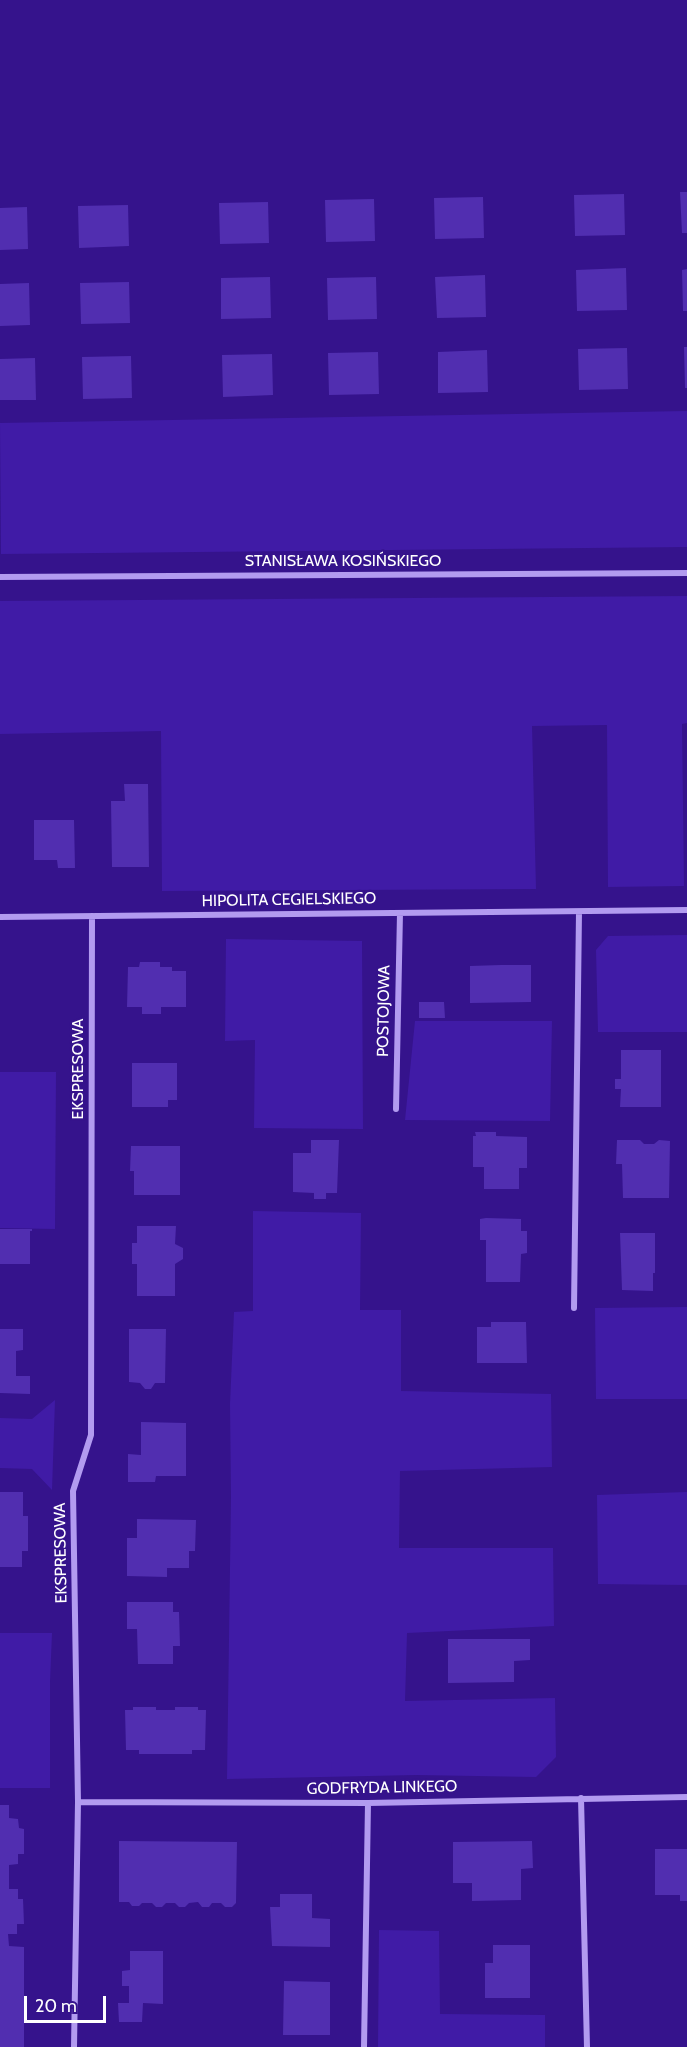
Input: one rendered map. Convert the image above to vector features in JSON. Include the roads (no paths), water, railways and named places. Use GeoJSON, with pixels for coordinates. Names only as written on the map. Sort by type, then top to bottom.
{"type":"FeatureCollection","features":[{"type":"Feature","properties":{"kind":"street","name":"STANISŁAWA KOSIŃSKIEGO"},"geometry":{"type":"LineString","coordinates":[[0,577],[687,573]]}},
{"type":"Feature","properties":{"kind":"street","name":"HIPOLITA CEGIELSKIEGO"},"geometry":{"type":"LineString","coordinates":[[0,916],[687,910]]}},
{"type":"Feature","properties":{"kind":"street"},"geometry":{"type":"LineString","coordinates":[[574,1308],[579,912]]}},
{"type":"Feature","properties":{"kind":"street","name":"POSTOJOWA"},"geometry":{"type":"LineString","coordinates":[[396,1109],[400,913]]}},
{"type":"Feature","properties":{"kind":"street","name":"EKSPRESOWA"},"geometry":{"type":"LineString","coordinates":[[74,2047],[78,1802],[73,1491],[90,1435],[92,916]]}},
{"type":"Feature","properties":{"kind":"street","name":"GODFRYDA LINKEGO"},"geometry":{"type":"LineString","coordinates":[[78,1802],[368,1803],[687,1797]]}},
{"type":"Feature","properties":{"kind":"street"},"geometry":{"type":"LineString","coordinates":[[581,1798],[587,2047]]}},
{"type":"Feature","properties":{"kind":"street"},"geometry":{"type":"LineString","coordinates":[[364,2047],[368,1803]]}}]}
